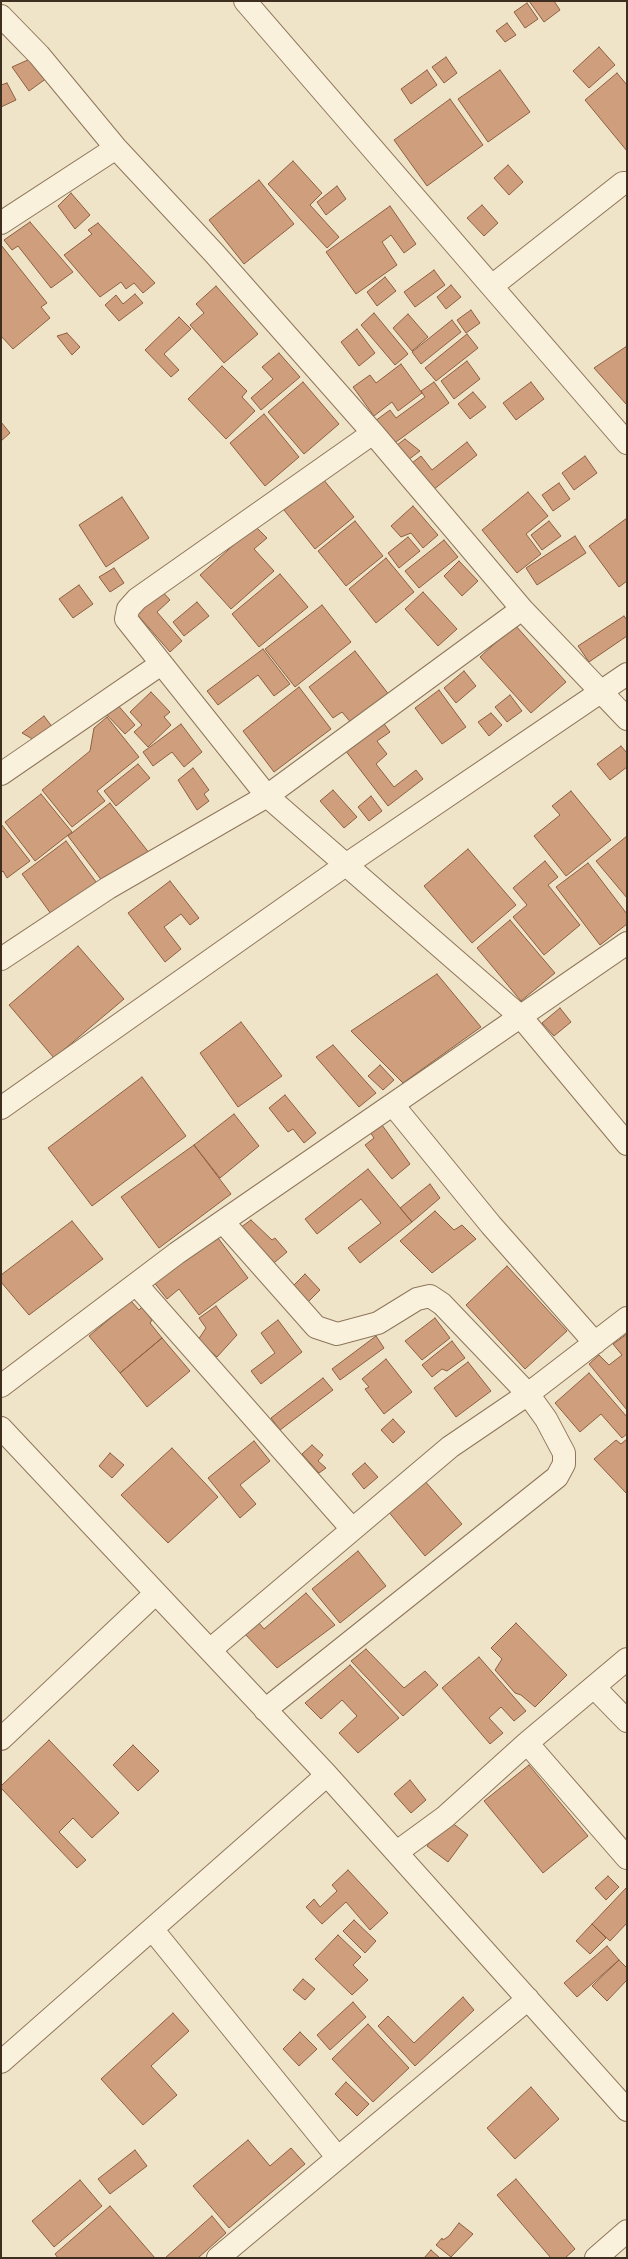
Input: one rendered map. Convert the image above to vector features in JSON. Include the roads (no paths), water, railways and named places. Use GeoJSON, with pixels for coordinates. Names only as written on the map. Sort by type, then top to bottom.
{"type":"FeatureCollection","features":[{"type":"Feature","properties":{"kind":"street"},"geometry":{"type":"LineString","coordinates":[[245,1],[627,443]]}},
{"type":"Feature","properties":{"kind":"street"},"geometry":{"type":"LineString","coordinates":[[1,16],[39,55],[116,148],[214,253],[373,433],[522,610],[601,690],[627,719]]}},
{"type":"Feature","properties":{"kind":"street"},"geometry":{"type":"LineString","coordinates":[[1,223],[116,148]]}},
{"type":"Feature","properties":{"kind":"street"},"geometry":{"type":"LineString","coordinates":[[492,286],[623,183],[627,183]]}},
{"type":"Feature","properties":{"kind":"street"},"geometry":{"type":"LineString","coordinates":[[373,433],[137,599],[128,610],[126,619],[267,796],[347,864],[521,1017],[627,1144]]}},
{"type":"Feature","properties":{"kind":"street"},"geometry":{"type":"LineString","coordinates":[[1,959],[108,888],[267,796],[522,610]]}},
{"type":"Feature","properties":{"kind":"street"},"geometry":{"type":"LineString","coordinates":[[1,774],[161,664]]}},
{"type":"Feature","properties":{"kind":"street"},"geometry":{"type":"LineString","coordinates":[[1,1108],[347,864],[601,690],[627,674]]}},
{"type":"Feature","properties":{"kind":"street"},"geometry":{"type":"LineString","coordinates":[[1,1386],[136,1284],[223,1222],[521,1017],[627,942]]}},
{"type":"Feature","properties":{"kind":"street"},"geometry":{"type":"LineString","coordinates":[[393,1105],[491,1225],[595,1343]]}},
{"type":"Feature","properties":{"kind":"street"},"geometry":{"type":"LineString","coordinates":[[223,1222],[316,1327],[337,1334],[378,1323],[418,1299],[430,1296],[442,1304],[528,1394],[546,1419],[564,1453],[564,1464],[557,1477],[266,1710]]}},
{"type":"Feature","properties":{"kind":"street"},"geometry":{"type":"LineString","coordinates":[[136,1284],[352,1530]]}},
{"type":"Feature","properties":{"kind":"street"},"geometry":{"type":"LineString","coordinates":[[210,1650],[450,1447],[528,1394],[627,1318]]}},
{"type":"Feature","properties":{"kind":"street"},"geometry":{"type":"LineString","coordinates":[[1,1428],[327,1775],[528,2000],[623,2098]]}},
{"type":"Feature","properties":{"kind":"street"},"geometry":{"type":"LineString","coordinates":[[1,1739],[156,1593]]}},
{"type":"Feature","properties":{"kind":"street"},"geometry":{"type":"LineString","coordinates":[[397,1852],[445,1817],[527,1743],[627,1659]]}},
{"type":"Feature","properties":{"kind":"street"},"geometry":{"type":"LineString","coordinates":[[594,1687],[627,1721]]}},
{"type":"Feature","properties":{"kind":"street"},"geometry":{"type":"LineString","coordinates":[[527,1743],[627,1858]]}},
{"type":"Feature","properties":{"kind":"street"},"geometry":{"type":"LineString","coordinates":[[1,2062],[327,1775]]}},
{"type":"Feature","properties":{"kind":"street"},"geometry":{"type":"LineString","coordinates":[[152,1929],[338,2158]]}},
{"type":"Feature","properties":{"kind":"street"},"geometry":{"type":"LineString","coordinates":[[218,2258],[528,2000]]}},
{"type":"Feature","properties":{"kind":"street"},"geometry":{"type":"LineString","coordinates":[[596,2258],[627,2231]]}}]}
